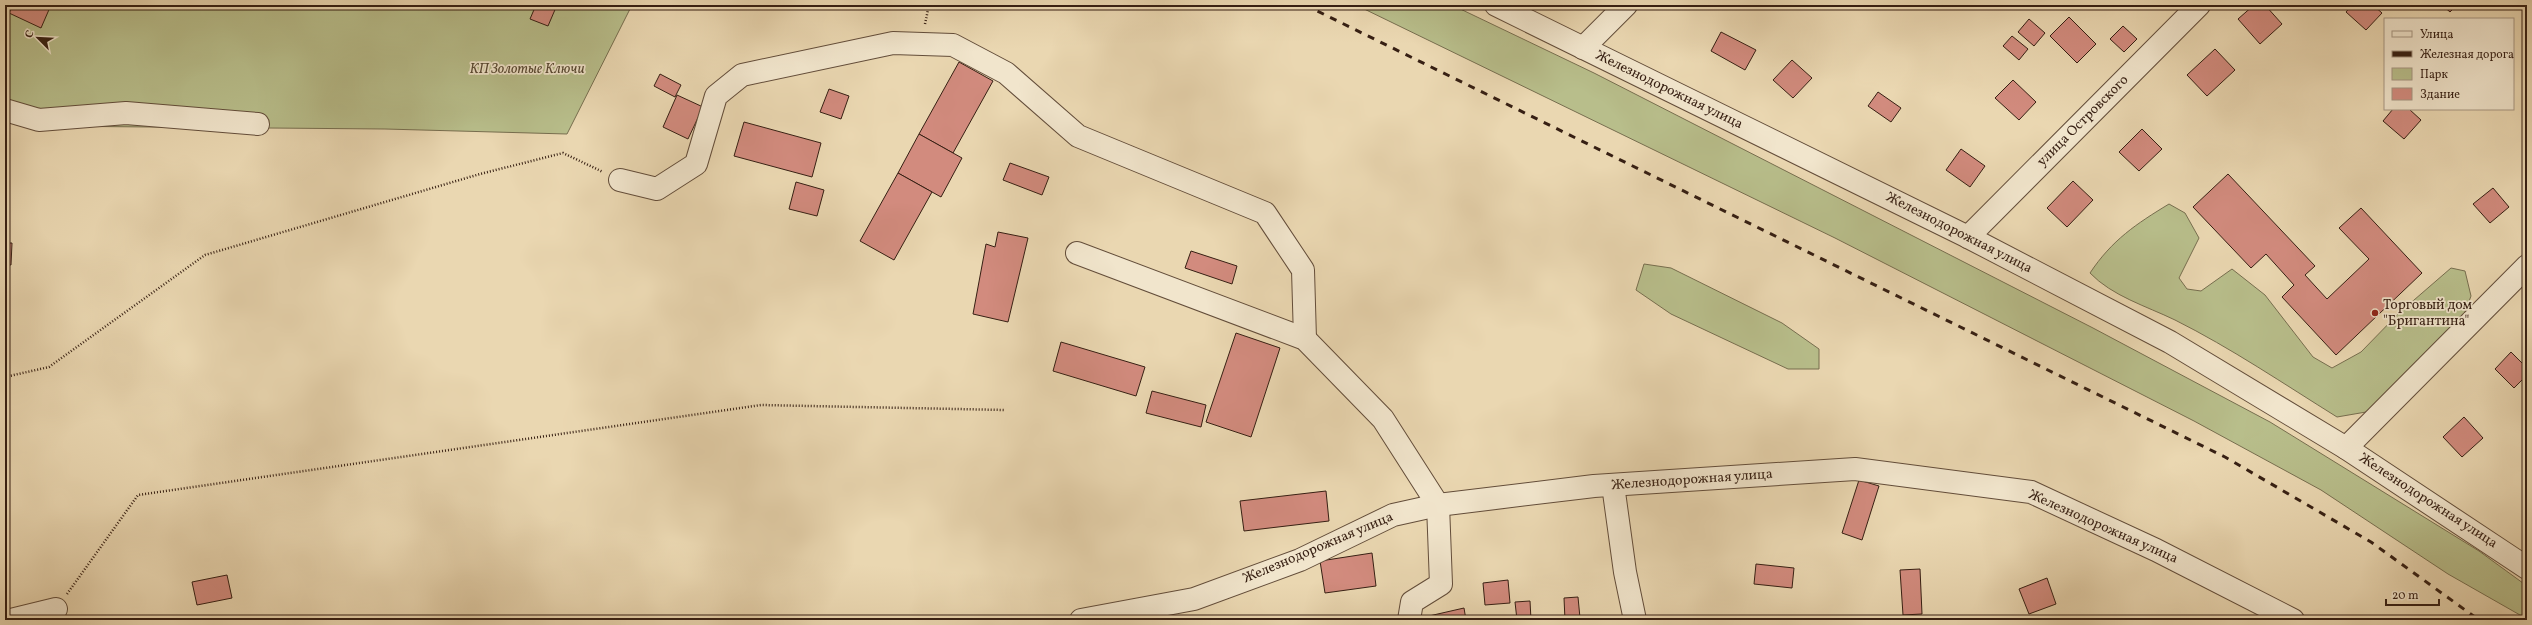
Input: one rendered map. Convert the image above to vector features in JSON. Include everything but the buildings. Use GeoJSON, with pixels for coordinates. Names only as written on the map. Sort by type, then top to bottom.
{"type":"FeatureCollection","features":[{"type":"Feature","properties":{"kind":"street","name":"Железнодорожная улица"},"geometry":{"type":"LineString","coordinates":[[1496,5],[1968,237],[2170,342],[2346,448],[2527,568]]}},
{"type":"Feature","properties":{"kind":"street"},"geometry":{"type":"LineString","coordinates":[[1583,48],[1626,5]]}},
{"type":"Feature","properties":{"kind":"street","name":"улица Островского"},"geometry":{"type":"LineString","coordinates":[[1968,237],[2199,5]]}},
{"type":"Feature","properties":{"kind":"street"},"geometry":{"type":"LineString","coordinates":[[620,180],[657,189],[696,164],[716,96],[742,76],[893,43],[953,46],[1006,73],[1078,136],[1265,213],[1303,270],[1305,339]]}},
{"type":"Feature","properties":{"kind":"street"},"geometry":{"type":"LineString","coordinates":[[5,110],[39,120],[126,113],[258,124]]}},
{"type":"Feature","properties":{"kind":"street"},"geometry":{"type":"LineString","coordinates":[[1077,253],[1305,339],[1383,419],[1438,505],[1441,584],[1412,602],[1408,620]]}},
{"type":"Feature","properties":{"kind":"street"},"geometry":{"type":"LineString","coordinates":[[2346,448],[2527,266]]}},
{"type":"Feature","properties":{"kind":"street","name":"Железнодорожная улица"},"geometry":{"type":"LineString","coordinates":[[1082,620],[1194,600],[1300,560],[1393,515],[1438,505],[1613,485],[1855,469],[2032,492],[2156,550],[2293,620]]}},
{"type":"Feature","properties":{"kind":"street"},"geometry":{"type":"LineString","coordinates":[[1613,485],[1625,572],[1635,620]]}},
{"type":"Feature","properties":{"kind":"street"},"geometry":{"type":"LineString","coordinates":[[11,620],[56,609]]}},
{"type":"Feature","properties":{"kind":"path"},"geometry":{"type":"LineString","coordinates":[[5,377],[48,367],[205,255],[480,174],[563,153],[620,180]]}},
{"type":"Feature","properties":{"kind":"path"},"geometry":{"type":"LineString","coordinates":[[56,609],[138,495],[761,405],[1005,410]]}},
{"type":"Feature","properties":{"kind":"green space","name":"КП Золотые Ключи"},"geometry":{"type":"Polygon","coordinates":[[[5,5],[632,5],[567,134],[385,129],[36,126],[5,113],[5,5]]]}},
{"type":"Feature","properties":{"kind":"green space"},"geometry":{"type":"Polygon","coordinates":[[[1356,5],[1452,5],[1594,73],[2093,328],[2270,422],[2479,551],[2527,586],[2527,619],[2448,574],[2321,490],[2194,421],[1835,238],[1356,5]]]}},
{"type":"Feature","properties":{"kind":"green space"},"geometry":{"type":"Polygon","coordinates":[[[2169,204],[2185,213],[2199,238],[2179,278],[2187,289],[2201,291],[2232,269],[2265,295],[2313,357],[2332,368],[2361,352],[2399,313],[2451,268],[2465,271],[2471,296],[2465,312],[2443,339],[2366,412],[2337,417],[2216,342],[2175,320],[2130,300],[2108,288],[2090,273],[2098,261],[2125,234],[2169,204]]]}},
{"type":"Feature","properties":{"kind":"green space"},"geometry":{"type":"Polygon","coordinates":[[[1644,264],[1671,268],[1782,323],[1819,349],[1819,369],[1788,369],[1671,314],[1636,290],[1644,264]]]}},
{"type":"Feature","properties":{"kind":"railway"},"geometry":{"type":"LineString","coordinates":[[1305,5],[2225,457],[2371,542],[2479,620]]}},
{"type":"Feature","properties":{"kind":"place","name":"Торговый дом \"Бригантина\""},"geometry":{"type":"Point","coordinates":[2375,313]}}]}
